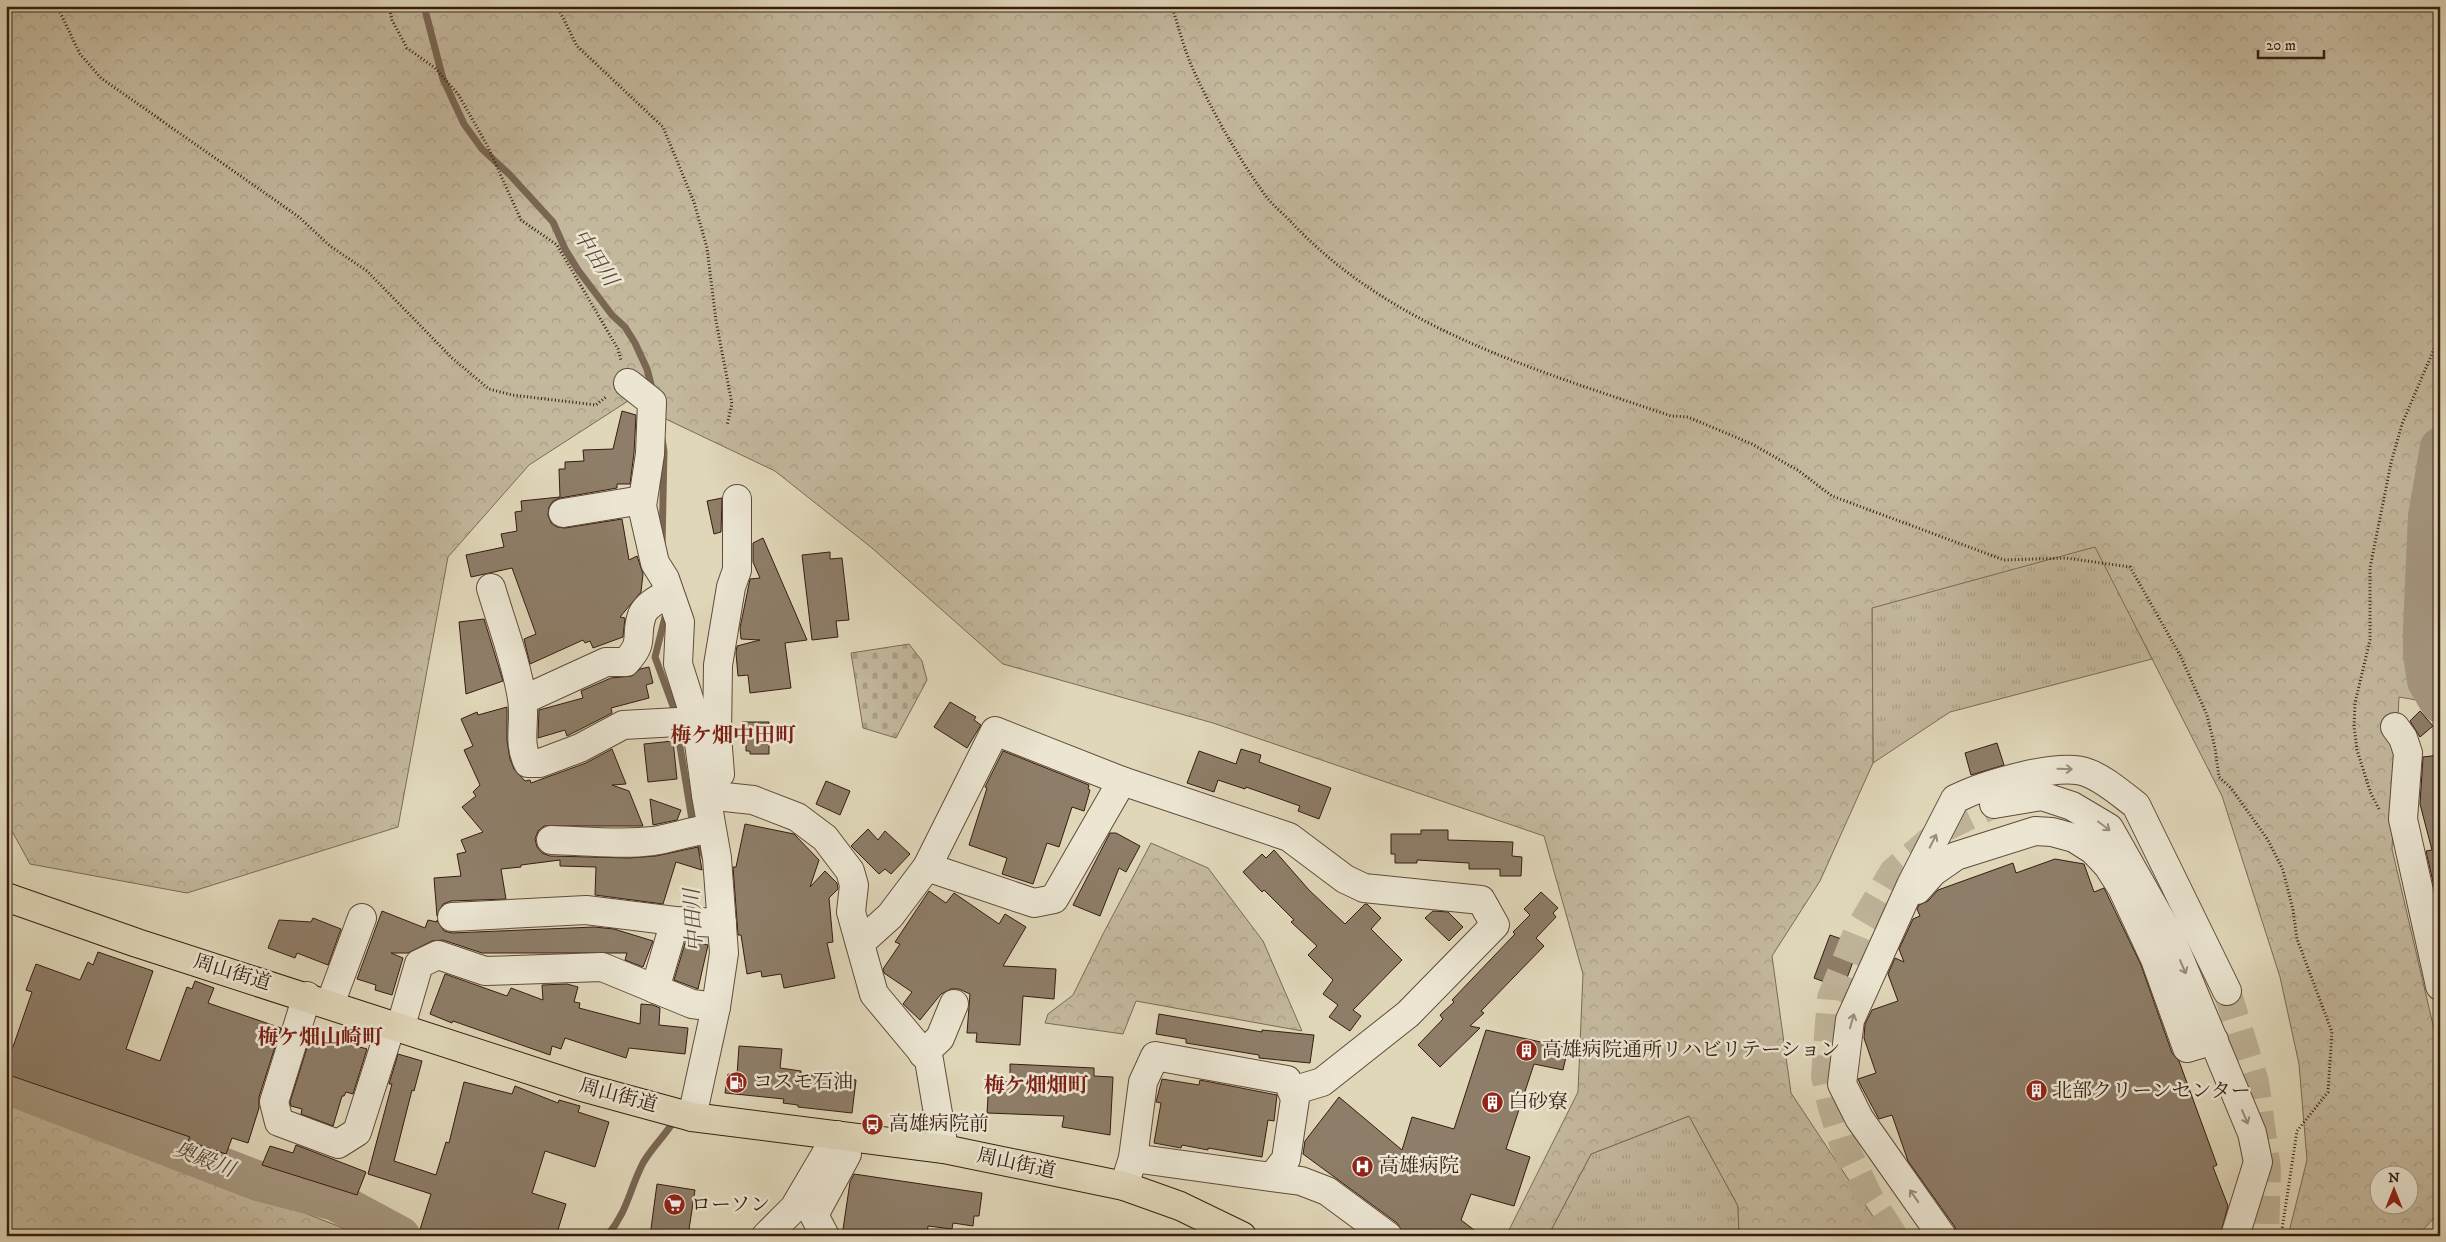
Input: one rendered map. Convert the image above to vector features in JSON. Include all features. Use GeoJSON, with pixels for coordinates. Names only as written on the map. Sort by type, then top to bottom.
{"type":"FeatureCollection","features":[{"type":"Feature","properties":{"kind":"highway","name":"周山街道"},"geometry":{"type":"LineString","coordinates":[[6,897],[137,943],[319,1000],[582,1087],[684,1114],[944,1149],[1124,1186],[1180,1206],[1242,1236]]}},
{"type":"Feature","properties":{"kind":"street"},"geometry":{"type":"LineString","coordinates":[[628,382],[652,402],[650,454],[642,506],[651,548],[680,622],[678,664],[684,722],[714,796]]}},
{"type":"Feature","properties":{"kind":"street"},"geometry":{"type":"LineString","coordinates":[[684,1114],[707,1006],[724,953],[717,858],[711,829],[717,735],[718,665],[731,587],[737,570],[737,499]]}},
{"type":"Feature","properties":{"kind":"street"},"geometry":{"type":"LineString","coordinates":[[562,513],[636,501],[642,506]]}},
{"type":"Feature","properties":{"kind":"street"},"geometry":{"type":"LineString","coordinates":[[491,588],[523,700],[522,742],[523,753],[528,763],[540,762],[580,748],[623,725],[684,722]]}},
{"type":"Feature","properties":{"kind":"street"},"geometry":{"type":"LineString","coordinates":[[523,700],[606,662],[626,662],[638,648],[642,614],[650,605],[669,593]]}},
{"type":"Feature","properties":{"kind":"street"},"geometry":{"type":"LineString","coordinates":[[2395,727],[2403,738],[2408,753],[2403,819],[2440,986]]}},
{"type":"Feature","properties":{"kind":"street"},"geometry":{"type":"LineString","coordinates":[[860,943],[890,916],[927,867],[996,731],[1122,781],[1289,837],[1346,879],[1364,888],[1481,900],[1495,925],[1408,1014],[1322,1082],[1292,1090]]}},
{"type":"Feature","properties":{"kind":"street"},"geometry":{"type":"LineString","coordinates":[[1942,1236],[1859,1118],[1842,1084],[1850,1020],[1901,908],[1955,798],[1968,792],[2054,769],[2070,768],[2088,773],[2136,805],[2227,991]]}},
{"type":"Feature","properties":{"kind":"street"},"geometry":{"type":"LineString","coordinates":[[927,867],[1034,903],[1054,899],[1122,781]]}},
{"type":"Feature","properties":{"kind":"street"},"geometry":{"type":"LineString","coordinates":[[714,796],[753,800],[797,817],[825,838],[850,871],[853,878],[851,912],[874,994],[929,1060],[944,1149]]}},
{"type":"Feature","properties":{"kind":"street"},"geometry":{"type":"LineString","coordinates":[[1994,804],[2042,796],[2072,806],[2109,828],[2170,936],[2252,1134],[2258,1162],[2235,1236]]}},
{"type":"Feature","properties":{"kind":"street"},"geometry":{"type":"LineString","coordinates":[[551,840],[656,841],[689,831],[711,829]]}},
{"type":"Feature","properties":{"kind":"street"},"geometry":{"type":"LineString","coordinates":[[1901,908],[1933,872],[1956,856],[2035,831],[2052,832],[2074,838],[2093,850],[2108,866],[2122,888],[2155,959],[2187,1048],[2214,1040]]}},
{"type":"Feature","properties":{"kind":"street"},"geometry":{"type":"LineString","coordinates":[[452,917],[586,910],[675,921],[722,922]]}},
{"type":"Feature","properties":{"kind":"street"},"geometry":{"type":"LineString","coordinates":[[362,918],[319,1000],[274,1102],[279,1122],[338,1144],[357,1132],[420,964],[438,955],[485,970],[602,966],[655,989],[707,1006]]}},
{"type":"Feature","properties":{"kind":"street"},"geometry":{"type":"LineString","coordinates":[[655,989],[675,921]]}},
{"type":"Feature","properties":{"kind":"street"},"geometry":{"type":"LineString","coordinates":[[923,1054],[940,1038],[954,1004]]}},
{"type":"Feature","properties":{"kind":"street"},"geometry":{"type":"LineString","coordinates":[[1124,1186],[1133,1158],[1143,1082],[1155,1056],[1287,1080],[1295,1099],[1286,1159],[1273,1176]]}},
{"type":"Feature","properties":{"kind":"street"},"geometry":{"type":"LineString","coordinates":[[766,1236],[794,1208],[847,1136]]}},
{"type":"Feature","properties":{"kind":"street"},"geometry":{"type":"LineString","coordinates":[[825,1236],[814,1215],[847,1136]]}},
{"type":"Feature","properties":{"kind":"street"},"geometry":{"type":"LineString","coordinates":[[1133,1158],[1300,1181],[1327,1191],[1388,1236]]}},
{"type":"Feature","properties":{"kind":"path"},"geometry":{"type":"LineString","coordinates":[[57,6],[80,54],[101,78],[299,217],[330,246],[367,271],[452,358],[489,389],[512,395],[596,405],[622,383],[628,382],[618,350],[557,245],[521,220],[487,145],[458,94],[435,68],[407,48],[392,20],[390,6]]}},
{"type":"Feature","properties":{"kind":"path"},"geometry":{"type":"LineString","coordinates":[[557,6],[577,46],[663,127],[694,202],[707,248],[716,321],[732,404],[727,425]]}},
{"type":"Feature","properties":{"kind":"path"},"geometry":{"type":"LineString","coordinates":[[1172,6],[1196,74],[1220,124],[1266,196],[1318,250],[1382,298],[1473,345],[1518,364],[1671,416],[1688,417],[1752,444],[1799,471],[1832,496],[2004,560],[2066,558],[2130,567],[2180,655],[2208,715],[2219,777],[2231,788],[2268,840],[2283,870],[2294,910],[2297,939],[2332,1032],[2328,1092],[2297,1131],[2280,1236]]}},
{"type":"Feature","properties":{"kind":"path"},"geometry":{"type":"LineString","coordinates":[[2381,812],[2371,794],[2357,750],[2354,726],[2355,704],[2370,640],[2370,568],[2391,463],[2402,424],[2440,335]]}},
{"type":"Feature","properties":{"kind":"green space"},"geometry":{"type":"Polygon","coordinates":[[[6,6],[2440,6],[2440,704],[2399,697],[2392,849],[2440,1055],[2440,1212],[2417,1236],[2288,1236],[2307,1160],[2299,1064],[2280,977],[2222,796],[2095,547],[1872,608],[1873,763],[1820,881],[1772,956],[1791,1093],[1886,1236],[1739,1236],[1738,1206],[1689,1116],[1591,1154],[1548,1236],[1506,1236],[1578,1092],[1583,974],[1544,836],[1213,723],[1003,664],[872,548],[775,471],[628,401],[529,465],[448,557],[398,827],[187,893],[30,864],[6,820],[6,6]]]}},
{"type":"Feature","properties":{"kind":"green space"},"geometry":{"type":"Polygon","coordinates":[[[2096,546],[2152,659],[1950,712],[1873,763],[1872,607],[2096,546]]]}},
{"type":"Feature","properties":{"kind":"green space"},"geometry":{"type":"Polygon","coordinates":[[[909,644],[922,661],[927,680],[896,738],[863,728],[851,653],[909,644]]]}},
{"type":"Feature","properties":{"kind":"green space"},"geometry":{"type":"Polygon","coordinates":[[[1151,843],[1208,868],[1263,941],[1302,1031],[1136,1001],[1123,1034],[1045,1023],[1048,1014],[1073,995],[1151,843]]]}},
{"type":"Feature","properties":{"kind":"green space"},"geometry":{"type":"Polygon","coordinates":[[[6,1088],[76,1124],[338,1226],[358,1236],[6,1236],[6,1088]]]}},
{"type":"Feature","properties":{"kind":"green space"},"geometry":{"type":"Polygon","coordinates":[[[1689,1116],[1738,1206],[1739,1236],[1548,1236],[1591,1154],[1689,1116]]]}},
{"type":"Feature","properties":{"kind":"building"},"geometry":{"type":"Polygon","coordinates":[[[622,411],[636,415],[630,484],[617,484],[617,488],[560,498],[553,501],[549,507],[548,515],[551,523],[557,527],[565,528],[622,519],[629,560],[637,556],[643,574],[641,592],[620,617],[625,618],[623,637],[593,648],[590,641],[585,643],[583,640],[530,664],[524,639],[536,634],[512,568],[471,577],[466,555],[504,547],[501,534],[517,531],[515,512],[522,511],[521,501],[560,497],[559,469],[565,469],[565,462],[584,461],[583,450],[613,449],[622,411]]]}},
{"type":"Feature","properties":{"kind":"building"},"geometry":{"type":"Polygon","coordinates":[[[722,498],[721,532],[714,534],[707,501],[722,498]]]}},
{"type":"Feature","properties":{"kind":"building"},"geometry":{"type":"Polygon","coordinates":[[[763,538],[807,640],[785,643],[791,688],[750,693],[748,675],[738,676],[736,653],[737,646],[760,640],[741,639],[740,628],[750,579],[760,578],[753,562],[753,543],[763,538]]]}},
{"type":"Feature","properties":{"kind":"building"},"geometry":{"type":"Polygon","coordinates":[[[830,552],[830,559],[842,558],[849,620],[836,621],[838,637],[812,640],[802,555],[830,552]]]}},
{"type":"Feature","properties":{"kind":"building"},"geometry":{"type":"Polygon","coordinates":[[[484,619],[503,681],[466,694],[459,622],[484,619]]]}},
{"type":"Feature","properties":{"kind":"building"},"geometry":{"type":"Polygon","coordinates":[[[649,667],[653,683],[646,685],[649,698],[611,708],[612,713],[567,736],[565,730],[538,738],[539,710],[583,698],[581,691],[611,678],[632,676],[640,669],[649,667]]]}},
{"type":"Feature","properties":{"kind":"building"},"geometry":{"type":"Polygon","coordinates":[[[950,702],[976,717],[974,720],[981,725],[967,748],[934,727],[950,702]]]}},
{"type":"Feature","properties":{"kind":"building"},"geometry":{"type":"Polygon","coordinates":[[[507,707],[507,741],[510,759],[514,769],[525,781],[530,780],[531,783],[586,763],[612,749],[626,784],[612,785],[629,791],[643,826],[544,826],[538,831],[535,839],[537,847],[542,853],[550,856],[629,858],[656,856],[698,847],[702,870],[676,862],[663,904],[595,895],[596,867],[560,866],[560,860],[521,865],[521,867],[501,869],[506,899],[451,901],[443,904],[437,916],[434,878],[461,876],[457,854],[466,852],[461,840],[483,832],[462,807],[476,796],[473,792],[480,785],[464,750],[473,746],[461,719],[477,712],[478,715],[507,707]]]}},
{"type":"Feature","properties":{"kind":"building"},"geometry":{"type":"Polygon","coordinates":[[[2420,711],[2433,726],[2420,737],[2410,721],[2420,711]]]}},
{"type":"Feature","properties":{"kind":"building"},"geometry":{"type":"Polygon","coordinates":[[[742,722],[769,722],[769,754],[750,754],[750,751],[746,751],[746,745],[742,745],[742,722]]]}},
{"type":"Feature","properties":{"kind":"building"},"geometry":{"type":"Polygon","coordinates":[[[673,741],[677,779],[648,782],[644,744],[673,741]]]}},
{"type":"Feature","properties":{"kind":"building"},"geometry":{"type":"Polygon","coordinates":[[[1997,743],[2004,765],[1971,775],[1965,753],[1997,743]]]}},
{"type":"Feature","properties":{"kind":"building"},"geometry":{"type":"Polygon","coordinates":[[[1241,749],[1261,755],[1259,762],[1331,788],[1319,819],[1298,811],[1300,806],[1246,787],[1245,789],[1218,780],[1214,792],[1187,783],[1199,751],[1236,764],[1241,749]]]}},
{"type":"Feature","properties":{"kind":"building"},"geometry":{"type":"Polygon","coordinates":[[[1003,751],[1089,785],[1088,789],[1090,790],[1084,811],[1072,807],[1059,847],[1047,843],[1033,884],[1002,874],[1007,858],[969,845],[987,788],[985,787],[1003,751]]]}},
{"type":"Feature","properties":{"kind":"building"},"geometry":{"type":"Polygon","coordinates":[[[2440,755],[2440,904],[2438,904],[2426,851],[2432,850],[2420,804],[2423,757],[2440,755]]]}},
{"type":"Feature","properties":{"kind":"building"},"geometry":{"type":"Polygon","coordinates":[[[826,781],[850,791],[840,815],[816,804],[826,781]]]}},
{"type":"Feature","properties":{"kind":"building"},"geometry":{"type":"Polygon","coordinates":[[[650,799],[681,810],[677,820],[653,825],[650,799]]]}},
{"type":"Feature","properties":{"kind":"building"},"geometry":{"type":"Polygon","coordinates":[[[745,824],[794,834],[819,860],[810,887],[825,871],[837,883],[838,889],[829,898],[833,942],[827,943],[835,978],[784,988],[781,974],[762,977],[761,971],[747,974],[741,935],[738,935],[733,867],[736,867],[745,824]]]}},
{"type":"Feature","properties":{"kind":"building"},"geometry":{"type":"Polygon","coordinates":[[[868,829],[878,840],[885,831],[910,854],[891,874],[885,869],[879,874],[851,846],[868,829]]]}},
{"type":"Feature","properties":{"kind":"building"},"geometry":{"type":"Polygon","coordinates":[[[1421,830],[1448,830],[1448,840],[1513,842],[1512,856],[1522,857],[1521,876],[1500,876],[1500,869],[1469,869],[1469,863],[1417,860],[1417,863],[1395,863],[1395,854],[1391,854],[1391,834],[1421,834],[1421,830]]]}},
{"type":"Feature","properties":{"kind":"building"},"geometry":{"type":"Polygon","coordinates":[[[1110,833],[1116,833],[1140,846],[1126,872],[1119,868],[1100,916],[1073,905],[1110,833]]]}},
{"type":"Feature","properties":{"kind":"building"},"geometry":{"type":"Polygon","coordinates":[[[1274,850],[1309,890],[1345,924],[1367,904],[1381,918],[1371,929],[1402,960],[1353,1010],[1361,1016],[1350,1031],[1329,1017],[1338,1005],[1323,994],[1333,980],[1308,955],[1317,946],[1291,922],[1294,920],[1264,890],[1262,892],[1243,872],[1262,854],[1266,858],[1274,850]]]}},
{"type":"Feature","properties":{"kind":"building","name":"北部クリーンセンター"},"geometry":{"type":"Polygon","coordinates":[[[2055,859],[2084,864],[2094,892],[2104,888],[2141,965],[2172,1053],[2179,1061],[2217,1165],[2213,1167],[2228,1206],[2220,1236],[1957,1236],[1955,1227],[1908,1161],[1892,1115],[1879,1119],[1861,1086],[1858,1079],[1876,1073],[1864,1038],[1865,1024],[1872,1010],[1898,1001],[1888,974],[1895,958],[1904,962],[1899,949],[1913,919],[1920,916],[1917,909],[1919,905],[1928,901],[1938,890],[2013,863],[2016,873],[2055,859]]]}},
{"type":"Feature","properties":{"kind":"building"},"geometry":{"type":"Polygon","coordinates":[[[929,891],[946,903],[954,893],[999,924],[1005,914],[1026,927],[1003,966],[1056,969],[1054,999],[1023,996],[1020,1045],[976,1042],[977,1033],[967,1033],[970,994],[959,989],[951,989],[941,994],[920,1020],[903,1004],[912,992],[884,973],[883,969],[900,944],[895,942],[929,891]]]}},
{"type":"Feature","properties":{"kind":"building"},"geometry":{"type":"Polygon","coordinates":[[[1541,892],[1558,908],[1553,913],[1556,917],[1536,938],[1544,946],[1481,1011],[1484,1013],[1470,1026],[1480,1028],[1440,1067],[1418,1045],[1443,1019],[1440,1015],[1454,1002],[1452,1000],[1515,934],[1513,932],[1530,915],[1524,909],[1541,892]]]}},
{"type":"Feature","properties":{"kind":"building"},"geometry":{"type":"Polygon","coordinates":[[[382,911],[425,928],[428,920],[437,922],[437,920],[444,931],[452,933],[594,927],[614,929],[653,941],[643,967],[625,960],[627,953],[482,953],[443,940],[432,941],[408,953],[391,953],[403,958],[392,995],[375,990],[376,985],[357,979],[382,911]]]}},
{"type":"Feature","properties":{"kind":"building"},"geometry":{"type":"Polygon","coordinates":[[[1433,911],[1448,912],[1463,927],[1449,941],[1425,918],[1433,911]]]}},
{"type":"Feature","properties":{"kind":"building"},"geometry":{"type":"Polygon","coordinates":[[[313,918],[341,929],[328,965],[297,953],[295,958],[268,948],[279,920],[311,922],[313,918]]]}},
{"type":"Feature","properties":{"kind":"building"},"geometry":{"type":"Polygon","coordinates":[[[1830,935],[1859,945],[1843,989],[1814,978],[1830,935]]]}},
{"type":"Feature","properties":{"kind":"building"},"geometry":{"type":"Polygon","coordinates":[[[686,940],[708,945],[698,989],[674,980],[686,940]]]}},
{"type":"Feature","properties":{"kind":"building"},"geometry":{"type":"Polygon","coordinates":[[[98,952],[153,971],[126,1049],[160,1061],[187,987],[192,989],[195,981],[214,988],[208,1003],[281,1028],[259,1097],[259,1108],[248,1143],[232,1138],[226,1154],[188,1141],[190,1137],[6,1074],[6,1067],[32,992],[26,990],[36,964],[80,980],[88,962],[93,965],[98,952]]]}},
{"type":"Feature","properties":{"kind":"building"},"geometry":{"type":"Polygon","coordinates":[[[445,974],[507,996],[511,988],[543,1000],[542,985],[567,984],[578,987],[574,1002],[580,1003],[579,1008],[640,1024],[641,1004],[653,1005],[660,1008],[659,1025],[688,1028],[685,1054],[629,1048],[626,1058],[565,1038],[561,1049],[552,1046],[550,1055],[453,1021],[452,1023],[430,1014],[445,974]]]}},
{"type":"Feature","properties":{"kind":"building"},"geometry":{"type":"Polygon","coordinates":[[[1159,1014],[1262,1032],[1262,1030],[1314,1035],[1310,1063],[1259,1058],[1259,1055],[1186,1043],[1186,1039],[1156,1034],[1159,1014]]]}},
{"type":"Feature","properties":{"kind":"building"},"geometry":{"type":"Polygon","coordinates":[[[316,1030],[337,1036],[335,1040],[367,1049],[353,1094],[346,1092],[342,1096],[333,1126],[301,1114],[302,1109],[291,1106],[290,1102],[310,1038],[313,1039],[316,1030]]]}},
{"type":"Feature","properties":{"kind":"building","name":"高雄病院"},"geometry":{"type":"Polygon","coordinates":[[[1486,1030],[1568,1048],[1563,1070],[1534,1064],[1506,1149],[1530,1157],[1514,1206],[1471,1194],[1461,1220],[1482,1236],[1405,1236],[1397,1223],[1303,1154],[1305,1141],[1339,1097],[1402,1150],[1412,1117],[1454,1129],[1486,1030]]]}},
{"type":"Feature","properties":{"kind":"building"},"geometry":{"type":"Polygon","coordinates":[[[739,1046],[782,1049],[780,1068],[801,1071],[801,1074],[856,1080],[852,1113],[798,1107],[798,1105],[783,1103],[784,1099],[725,1093],[728,1074],[737,1075],[739,1046]]]}},
{"type":"Feature","properties":{"kind":"building"},"geometry":{"type":"Polygon","coordinates":[[[398,1054],[422,1061],[414,1091],[412,1090],[394,1161],[436,1175],[446,1142],[449,1143],[464,1082],[512,1094],[515,1086],[558,1103],[559,1100],[580,1106],[578,1112],[609,1122],[595,1167],[545,1151],[532,1193],[566,1204],[556,1236],[418,1236],[431,1194],[368,1174],[398,1054]]]}},
{"type":"Feature","properties":{"kind":"building"},"geometry":{"type":"Polygon","coordinates":[[[1010,1064],[1094,1068],[1094,1076],[1113,1077],[1110,1135],[1062,1127],[1064,1116],[987,1113],[989,1081],[1010,1082],[1010,1064]]]}},
{"type":"Feature","properties":{"kind":"building"},"geometry":{"type":"Polygon","coordinates":[[[1162,1079],[1199,1085],[1200,1080],[1277,1095],[1274,1121],[1268,1120],[1262,1157],[1208,1148],[1208,1150],[1182,1145],[1181,1148],[1154,1143],[1161,1103],[1156,1102],[1162,1079]]]}},
{"type":"Feature","properties":{"kind":"building"},"geometry":{"type":"Polygon","coordinates":[[[296,1145],[366,1172],[357,1195],[262,1165],[270,1146],[293,1153],[296,1145]]]}},
{"type":"Feature","properties":{"kind":"building"},"geometry":{"type":"Polygon","coordinates":[[[854,1174],[982,1193],[979,1216],[974,1216],[973,1226],[953,1223],[952,1229],[928,1226],[927,1236],[842,1236],[850,1182],[854,1174]]]}},
{"type":"Feature","properties":{"kind":"building"},"geometry":{"type":"Polygon","coordinates":[[[657,1184],[695,1190],[688,1236],[650,1236],[657,1184]]]}},
{"type":"Feature","properties":{"kind":"waterway","name":"中田川"},"geometry":{"type":"LineString","coordinates":[[424,6],[443,79],[464,124],[482,149],[510,175],[553,222],[565,249],[578,270],[612,315],[625,327],[635,343],[647,369],[653,392]]}},
{"type":"Feature","properties":{"kind":"waterway","name":"中田川"},"geometry":{"type":"LineString","coordinates":[[662,439],[664,451],[662,546]]}},
{"type":"Feature","properties":{"kind":"waterway"},"geometry":{"type":"LineString","coordinates":[[2440,447],[2428,516],[2423,630],[2423,655],[2427,681],[2440,703]]}},
{"type":"Feature","properties":{"kind":"waterway","name":"中田川"},"geometry":{"type":"LineString","coordinates":[[665,617],[655,657],[673,706],[675,717]]}},
{"type":"Feature","properties":{"kind":"waterway","name":"中田川"},"geometry":{"type":"LineString","coordinates":[[677,728],[693,826]]}},
{"type":"Feature","properties":{"kind":"waterway","name":"中田川"},"geometry":{"type":"LineString","coordinates":[[697,836],[706,861]]}},
{"type":"Feature","properties":{"kind":"waterway","name":"奥殿川"},"geometry":{"type":"LineString","coordinates":[[6,1084],[261,1182],[335,1201],[400,1236]]}},
{"type":"Feature","properties":{"kind":"waterway","name":"中田川"},"geometry":{"type":"LineString","coordinates":[[607,1236],[620,1218],[643,1163],[675,1119]]}},
{"type":"Feature","properties":{"kind":"tunnel"},"geometry":{"type":"LineString","coordinates":[[1894,1236],[1870,1199],[1843,1143],[1831,1104],[1825,1076],[1831,998],[1857,933],[1893,872],[1946,827],[1994,804]]}},
{"type":"Feature","properties":{"kind":"tunnel"},"geometry":{"type":"LineString","coordinates":[[2227,991],[2255,1082],[2267,1169],[2265,1236]]}},
{"type":"Feature","properties":{"kind":"place","name":"高雄病院通所リハビリテーション"},"geometry":{"type":"Point","coordinates":[1526,1050]}},
{"type":"Feature","properties":{"kind":"place","name":"コスモ石油"},"geometry":{"type":"Point","coordinates":[737,1082]}},
{"type":"Feature","properties":{"kind":"place","name":"北部クリーンセンター"},"geometry":{"type":"Point","coordinates":[2036,1091]}},
{"type":"Feature","properties":{"kind":"place","name":"白砂寮"},"geometry":{"type":"Point","coordinates":[1492,1102]}},
{"type":"Feature","properties":{"kind":"place","name":"高雄病院前"},"geometry":{"type":"Point","coordinates":[873,1124]}},
{"type":"Feature","properties":{"kind":"place","name":"高雄病院"},"geometry":{"type":"Point","coordinates":[1363,1166]}},
{"type":"Feature","properties":{"kind":"place","name":"ローソン"},"geometry":{"type":"Point","coordinates":[675,1205]}},
{"type":"Feature","properties":{"kind":"district","name":"梅ケ畑中田町"},"geometry":{"type":"Point","coordinates":[733,736]}},
{"type":"Feature","properties":{"kind":"district","name":"梅ケ畑山崎町"},"geometry":{"type":"Point","coordinates":[320,1038]}},
{"type":"Feature","properties":{"kind":"district","name":"梅ケ畑畑町"},"geometry":{"type":"Point","coordinates":[1036,1086]}}]}
